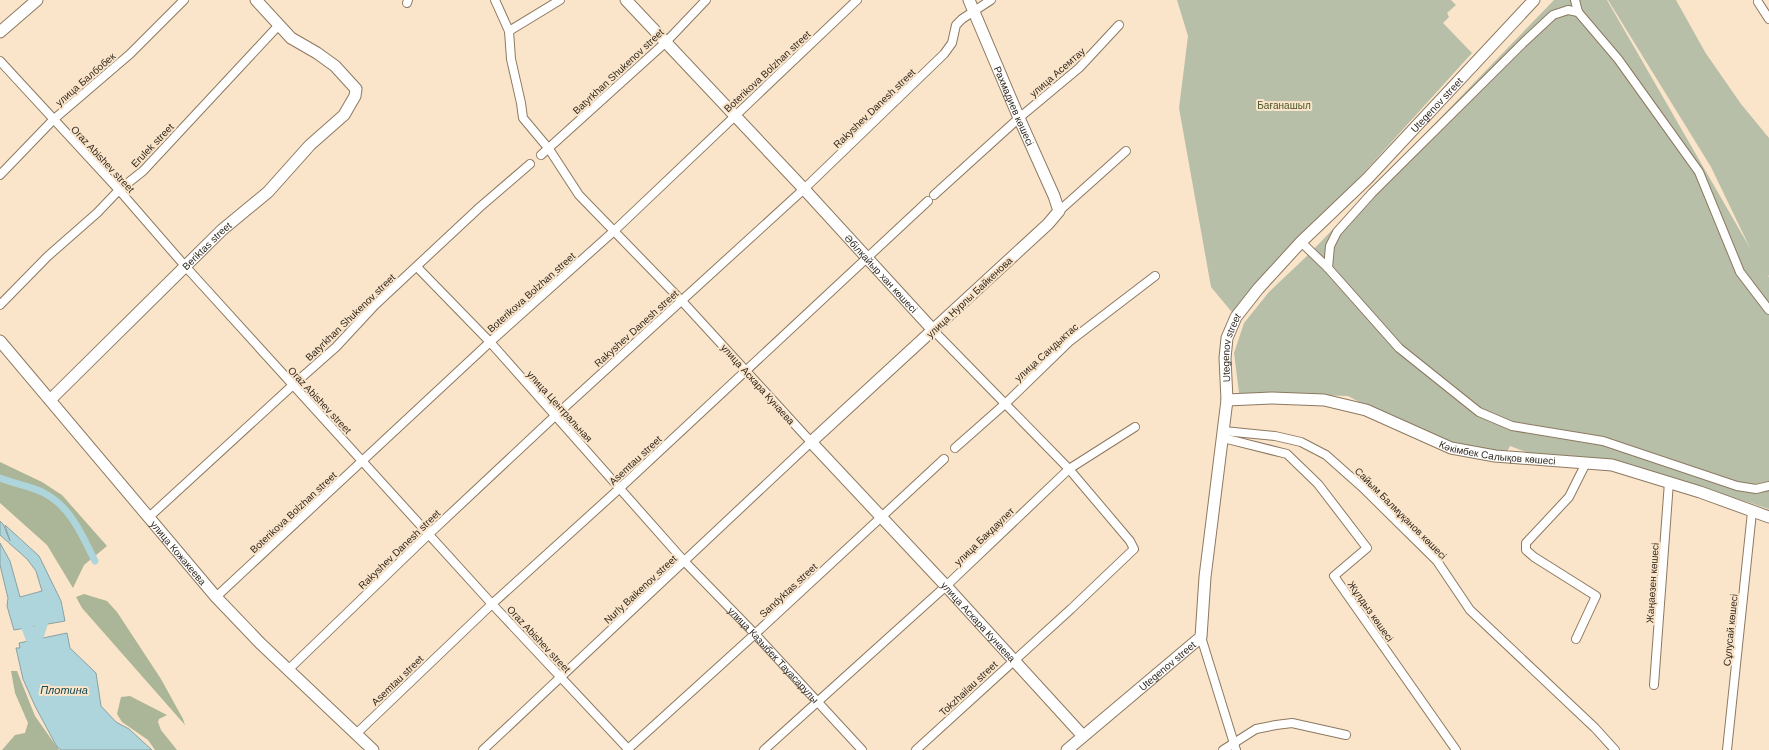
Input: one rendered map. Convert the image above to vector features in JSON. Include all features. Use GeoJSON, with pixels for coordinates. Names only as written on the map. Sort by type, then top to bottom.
{"type":"FeatureCollection","features":[{"type":"Feature","properties":{"kind":"street"},"geometry":{"type":"LineString","coordinates":[[0,32],[37,0]]}},
{"type":"Feature","properties":{"kind":"street","name":"улица Балбобек"},"geometry":{"type":"LineString","coordinates":[[0,175],[53,120],[130,54],[184,0]]}},
{"type":"Feature","properties":{"kind":"street"},"geometry":{"type":"LineString","coordinates":[[256,0],[278,26]]}},
{"type":"Feature","properties":{"kind":"street","name":"улица Аскара Кунаева"},"geometry":{"type":"LineString","coordinates":[[495,0],[509,32],[511,59],[521,102],[523,118],[549,149],[579,195],[681,300],[1083,736]]}},
{"type":"Feature","properties":{"kind":"street"},"geometry":{"type":"LineString","coordinates":[[509,32],[560,0]]}},
{"type":"Feature","properties":{"kind":"street","name":"Әбілқайыр хан көшесі"},"geometry":{"type":"LineString","coordinates":[[626,0],[804,189],[933,330],[1069,469],[1130,541],[1134,549]]}},
{"type":"Feature","properties":{"kind":"street","name":"Batyrkhan Shukenov street"},"geometry":{"type":"LineString","coordinates":[[541,155],[666,42],[706,0]]}},
{"type":"Feature","properties":{"kind":"street","name":"Boterikova Bolzhan street"},"geometry":{"type":"LineString","coordinates":[[216,598],[490,342],[614,231],[857,0]]}},
{"type":"Feature","properties":{"kind":"street","name":"Рахмадиев көшесі"},"geometry":{"type":"LineString","coordinates":[[969,0],[973,13],[1054,196],[1059,211]]}},
{"type":"Feature","properties":{"kind":"street","name":"Rakyshev Danesh street"},"geometry":{"type":"LineString","coordinates":[[288,670],[429,534],[555,416],[804,189],[944,54],[952,43],[956,25],[962,19],[991,0]]}},
{"type":"Feature","properties":{"kind":"street","name":"Utegenov street"},"geometry":{"type":"LineString","coordinates":[[1068,750],[1200,637],[1205,577],[1224,434],[1227,400],[1225,358],[1227,338],[1236,317],[1258,289],[1301,242],[1367,179],[1534,0]]}},
{"type":"Feature","properties":{"kind":"street"},"geometry":{"type":"LineString","coordinates":[[1575,0],[1578,12],[1618,59],[1699,172],[1740,272],[1769,310]]}},
{"type":"Feature","properties":{"kind":"street"},"geometry":{"type":"LineString","coordinates":[[1756,1],[1769,8]]}},
{"type":"Feature","properties":{"kind":"street"},"geometry":{"type":"LineString","coordinates":[[1756,1],[1769,19]]}},
{"type":"Feature","properties":{"kind":"street"},"geometry":{"type":"LineString","coordinates":[[1328,268],[1330,246],[1337,232],[1372,193],[1553,15],[1568,10],[1578,12]]}},
{"type":"Feature","properties":{"kind":"street","name":"улица Асемтау"},"geometry":{"type":"LineString","coordinates":[[931,198],[1019,118],[1079,68],[1120,25]]}},
{"type":"Feature","properties":{"kind":"street","name":"Beriktas street"},"geometry":{"type":"LineString","coordinates":[[50,400],[222,230],[268,192],[310,145],[344,115],[356,89],[335,66],[317,53],[291,38],[278,26]]}},
{"type":"Feature","properties":{"kind":"street","name":"Erulek street"},"geometry":{"type":"LineString","coordinates":[[0,305],[48,256],[97,213],[119,190],[143,171],[278,26]]}},
{"type":"Feature","properties":{"kind":"street","name":"Oraz Abishev street"},"geometry":{"type":"LineString","coordinates":[[0,61],[119,190],[292,385],[363,460],[492,604],[628,750]]}},
{"type":"Feature","properties":{"kind":"street","name":"улица Нурлы Байкенова"},"geometry":{"type":"LineString","coordinates":[[811,442],[1048,224],[1059,211],[1126,151]]}},
{"type":"Feature","properties":{"kind":"street","name":"Batyrkhan Shukenov street"},"geometry":{"type":"LineString","coordinates":[[148,518],[292,385],[336,347],[375,305],[480,207],[530,164]]}},
{"type":"Feature","properties":{"kind":"street","name":"Asemtau street"},"geometry":{"type":"LineString","coordinates":[[356,734],[492,604],[620,488],[931,198]]}},
{"type":"Feature","properties":{"kind":"street"},"geometry":{"type":"LineString","coordinates":[[1301,242],[1328,268],[1399,348],[1479,412],[1512,426],[1604,441],[1736,486],[1756,489],[1769,486]]}},
{"type":"Feature","properties":{"kind":"street","name":"улица Центральная"},"geometry":{"type":"LineString","coordinates":[[417,267],[490,342],[684,561]]}},
{"type":"Feature","properties":{"kind":"street","name":"улица Сандыктас"},"geometry":{"type":"LineString","coordinates":[[955,448],[1006,403],[1070,341],[1155,276]]}},
{"type":"Feature","properties":{"kind":"street","name":"улица Кожакеева"},"geometry":{"type":"LineString","coordinates":[[0,341],[216,598],[288,670],[373,750]]}},
{"type":"Feature","properties":{"kind":"street","name":"Кәкімбек Салықов көшесі"},"geometry":{"type":"LineString","coordinates":[[1227,400],[1272,398],[1324,400],[1366,410],[1450,448],[1495,456],[1612,465],[1670,482],[1769,517]]}},
{"type":"Feature","properties":{"kind":"street","name":"улица Бакдаулет"},"geometry":{"type":"LineString","coordinates":[[764,750],[946,586],[1069,469],[1135,427]]}},
{"type":"Feature","properties":{"kind":"street","name":"Жұлдыз көшесі"},"geometry":{"type":"LineString","coordinates":[[1224,434],[1287,454],[1318,484],[1367,548],[1334,576],[1456,750]]}},
{"type":"Feature","properties":{"kind":"street","name":"Сайым Балмұқанов көшесі"},"geometry":{"type":"LineString","coordinates":[[1224,434],[1275,436],[1301,442],[1326,455],[1362,487],[1437,561],[1470,610],[1595,728],[1615,750]]}},
{"type":"Feature","properties":{"kind":"street","name":"Nurly Baikenov street"},"geometry":{"type":"LineString","coordinates":[[483,750],[560,676],[811,442]]}},
{"type":"Feature","properties":{"kind":"street","name":"Sandyktas street"},"geometry":{"type":"LineString","coordinates":[[628,750],[944,459]]}},
{"type":"Feature","properties":{"kind":"street"},"geometry":{"type":"LineString","coordinates":[[1576,639],[1596,596],[1534,557],[1526,550],[1526,543],[1569,497],[1586,463]]}},
{"type":"Feature","properties":{"kind":"street","name":"Жаңаөзен көшесі"},"geometry":{"type":"LineString","coordinates":[[1654,684],[1670,482]]}},
{"type":"Feature","properties":{"kind":"street","name":"Сұлусай көшесі"},"geometry":{"type":"LineString","coordinates":[[1727,750],[1752,512]]}},
{"type":"Feature","properties":{"kind":"street","name":"Tokzhailau street"},"geometry":{"type":"LineString","coordinates":[[916,750],[1071,609],[1134,549]]}},
{"type":"Feature","properties":{"kind":"street","name":"улица Казыбек Тауасарулы"},"geometry":{"type":"LineString","coordinates":[[684,561],[755,634],[862,750]]}},
{"type":"Feature","properties":{"kind":"street"},"geometry":{"type":"LineString","coordinates":[[1200,637],[1235,747]]}},
{"type":"Feature","properties":{"kind":"street"},"geometry":{"type":"LineString","coordinates":[[1223,750],[1235,747],[1256,729],[1292,723],[1346,735]]}},
{"type":"Feature","properties":{"kind":"green space","name":"Бағанашыл"},"geometry":{"type":"Polygon","coordinates":[[[1177,0],[1451,0],[1456,5],[1447,13],[1449,17],[1443,23],[1472,53],[1301,242],[1236,317],[1211,287],[1179,108],[1188,36],[1177,0]]]}},
{"type":"Feature","properties":{"kind":"green space"},"geometry":{"type":"Polygon","coordinates":[[[1554,0],[1607,0],[1750,248],[1711,167],[1608,0],[1676,0],[1705,52],[1741,104],[1769,138],[1769,276],[1767,275],[1769,277],[1769,509],[1664,475],[1548,460],[1510,446],[1504,457],[1418,433],[1348,396],[1239,393],[1234,353],[1244,323],[1269,292],[1309,254],[1554,0]]]}},
{"type":"Feature","properties":{"kind":"green space"},"geometry":{"type":"Polygon","coordinates":[[[0,462],[42,482],[62,495],[107,546],[84,565],[73,588],[47,545],[0,503],[0,462]]]}},
{"type":"Feature","properties":{"kind":"green space"},"geometry":{"type":"Polygon","coordinates":[[[84,594],[107,601],[117,612],[161,679],[185,725],[82,608],[76,597],[84,594]]]}},
{"type":"Feature","properties":{"kind":"green space"},"geometry":{"type":"Polygon","coordinates":[[[11,671],[17,671],[35,716],[59,750],[2,750],[15,735],[25,733],[28,723],[15,693],[11,671]]]}},
{"type":"Feature","properties":{"kind":"green space"},"geometry":{"type":"Polygon","coordinates":[[[130,696],[167,715],[159,719],[158,722],[161,730],[177,750],[155,750],[148,740],[122,722],[117,714],[121,697],[130,696]]]}},
{"type":"Feature","properties":{"kind":"water"},"geometry":{"type":"Polygon","coordinates":[[[0,521],[3,524],[10,541],[5,525],[39,556],[61,601],[65,621],[14,630],[7,606],[8,598],[0,565],[0,543],[10,561],[20,597],[42,591],[36,571],[27,559],[0,535],[0,521]]]}},
{"type":"Feature","properties":{"kind":"water","name":"Плотина"},"geometry":{"type":"Polygon","coordinates":[[[67,633],[70,648],[96,673],[101,706],[116,722],[129,729],[152,750],[61,750],[57,747],[35,706],[23,679],[16,648],[20,648],[19,643],[67,633]]]}},
{"type":"Feature","properties":{"kind":"waterway"},"geometry":{"type":"LineString","coordinates":[[0,478],[44,493],[62,506],[75,522],[95,561]]}},
{"type":"Feature","properties":{"kind":"waterway"},"geometry":{"type":"LineString","coordinates":[[35,645],[46,610]]}},
{"type":"Feature","properties":{"kind":"waterway"},"geometry":{"type":"LineString","coordinates":[[22,613],[38,655]]}}]}
